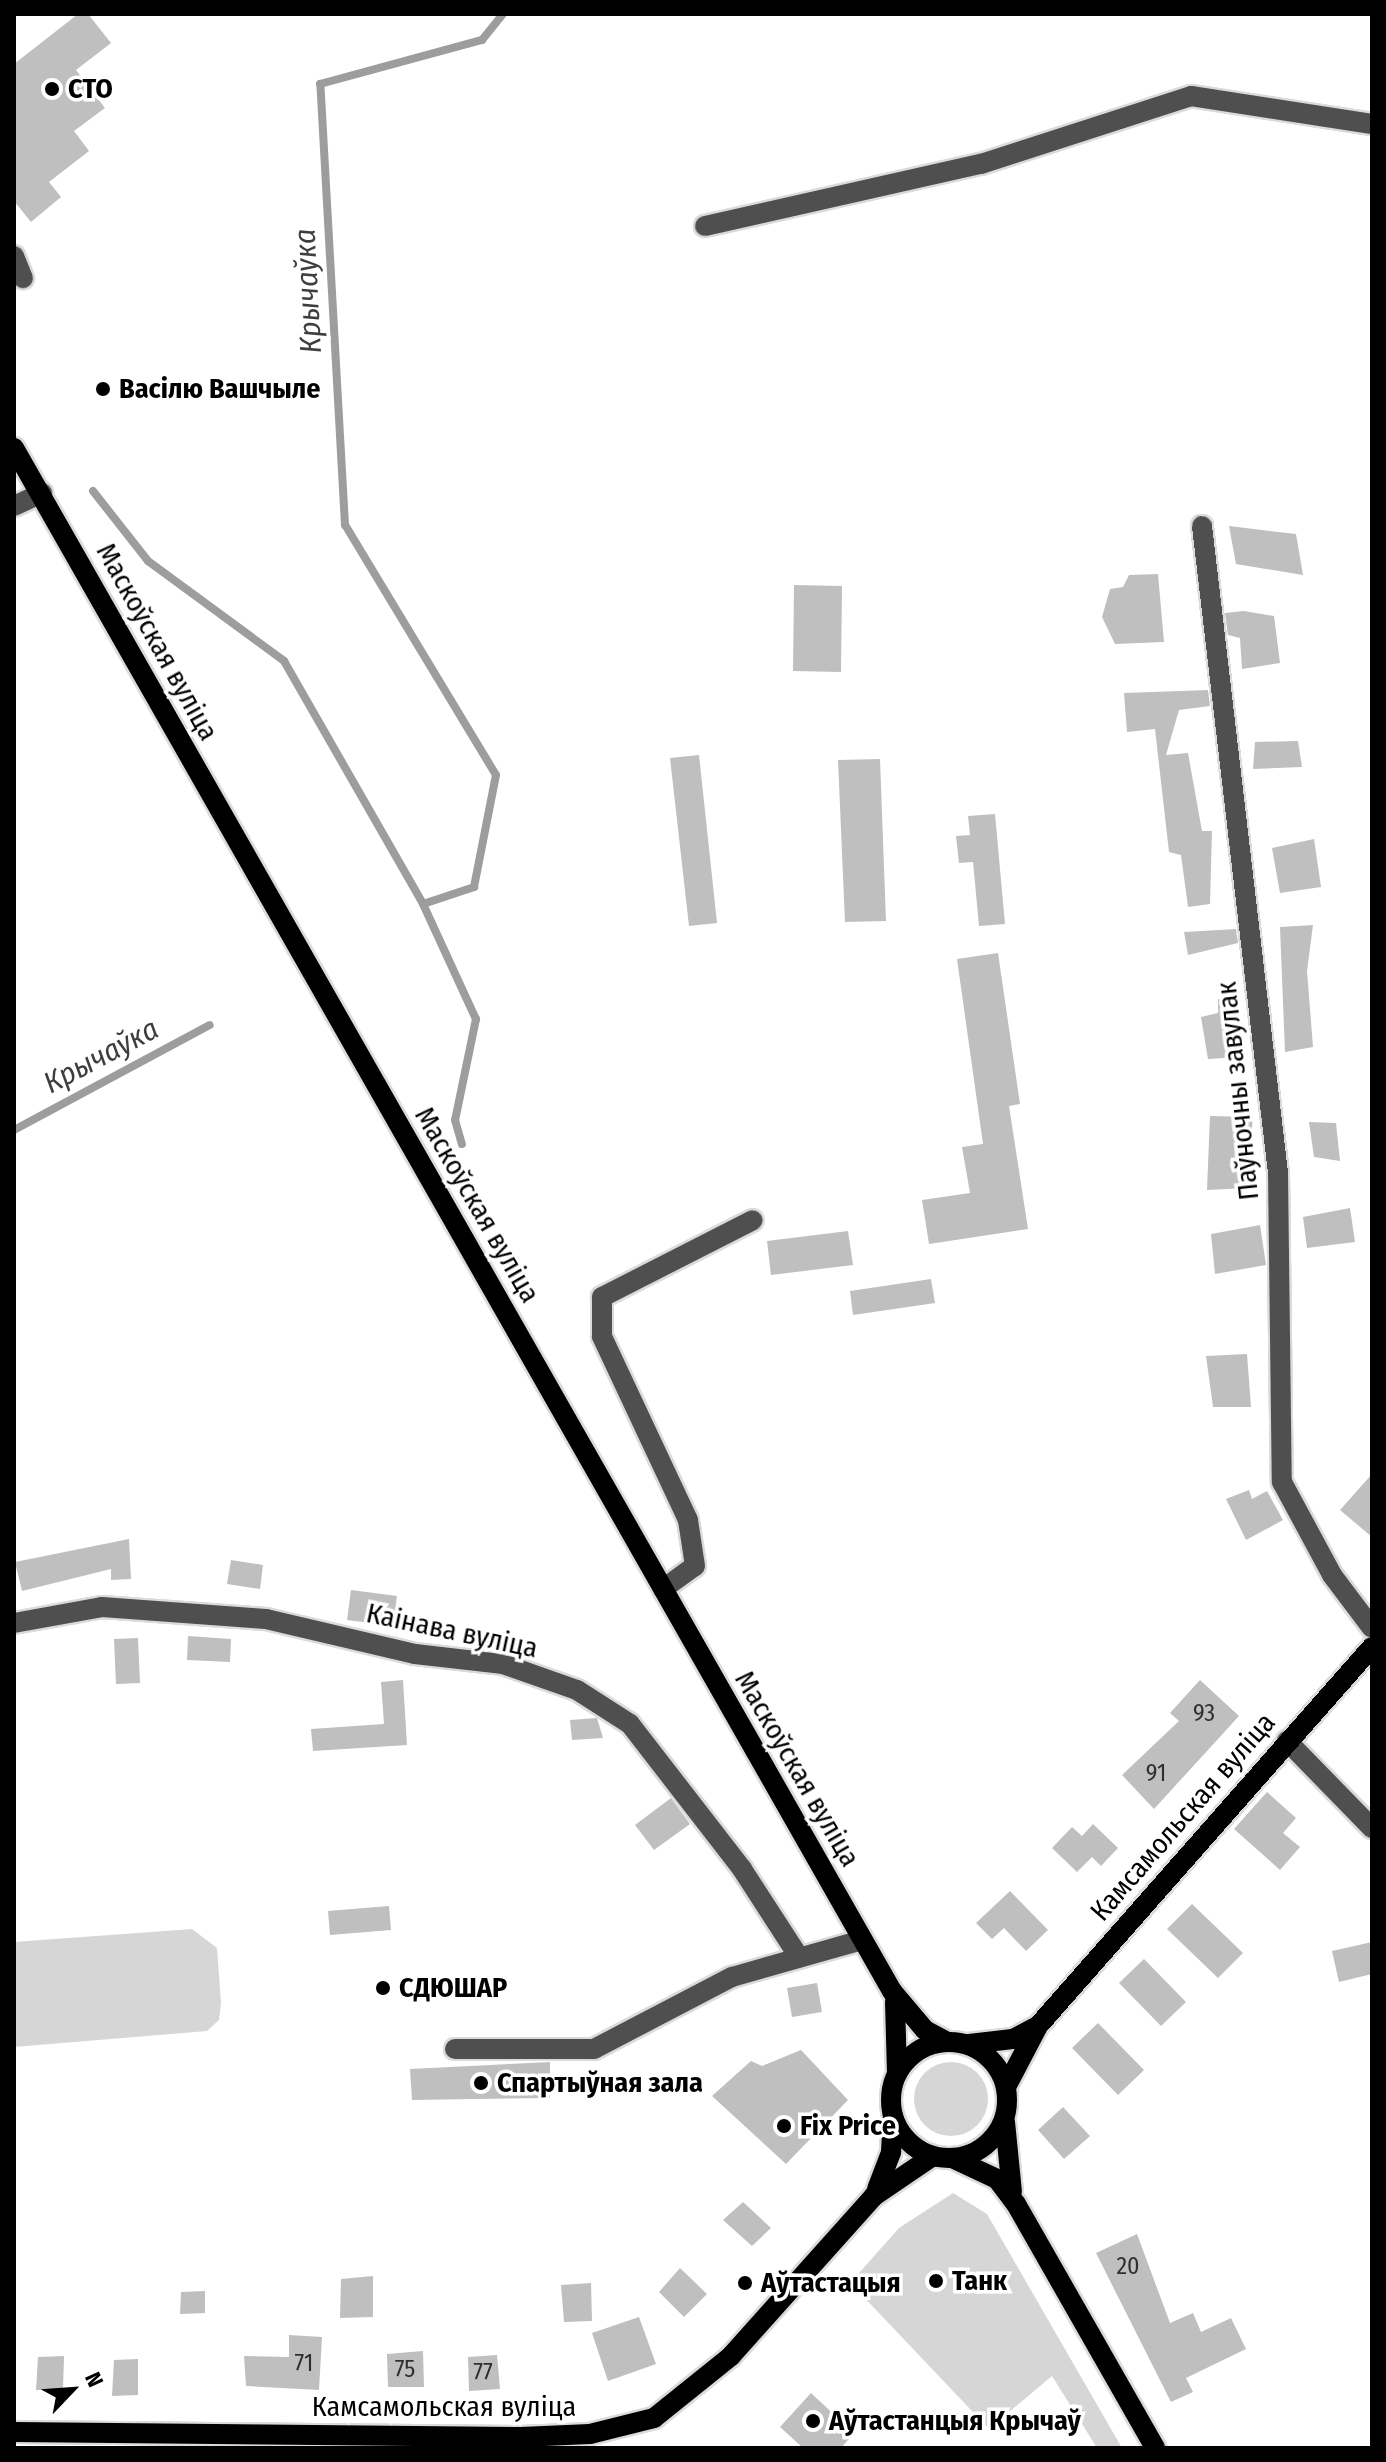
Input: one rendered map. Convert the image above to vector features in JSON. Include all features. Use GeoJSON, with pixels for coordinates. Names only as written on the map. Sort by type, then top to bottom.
{"type":"FeatureCollection","features":[{"type":"Feature","properties":{"kind":"main road","name":"Маскоўская вуліца"},"geometry":{"type":"LineString","coordinates":[[14,448],[892,1991],[925,2030],[956,2042]]}},
{"type":"Feature","properties":{"kind":"main road","name":"Камсамольская вуліца"},"geometry":{"type":"LineString","coordinates":[[1006,2087],[1038,2026],[1372,1647]]}},
{"type":"Feature","properties":{"kind":"main road","name":"Маскоўская вуліца"},"geometry":{"type":"LineString","coordinates":[[892,1991],[900,2021],[896,2076]]}},
{"type":"Feature","properties":{"kind":"main road","name":"Камсамольская вуліца"},"geometry":{"type":"LineString","coordinates":[[956,2042],[1013,2039],[1038,2026]]}},
{"type":"Feature","properties":{"kind":"main road"},"geometry":{"type":"LineString","coordinates":[[1016,2204],[1002,2152],[1006,2087],[998,2068],[956,2042],[908,2058],[896,2076],[893,2116],[902,2134],[943,2157],[997,2179],[1016,2204],[1155,2448]]}},
{"type":"Feature","properties":{"kind":"main road","name":"Камсамольская вуліца"},"geometry":{"type":"LineString","coordinates":[[874,2196],[891,2152],[893,2116]]}},
{"type":"Feature","properties":{"kind":"main road"},"geometry":{"type":"LineString","coordinates":[[943,2157],[994,2138],[1005,2117]]}},
{"type":"Feature","properties":{"kind":"main road","name":"Камсамольская вуліца"},"geometry":{"type":"LineString","coordinates":[[14,2432],[521,2437],[590,2434],[654,2418],[731,2356],[874,2196],[943,2157]]}},
{"type":"Feature","properties":{"kind":"street"},"geometry":{"type":"LineString","coordinates":[[705,226],[981,164],[1191,96],[1372,124]]}},
{"type":"Feature","properties":{"kind":"street"},"geometry":{"type":"LineString","coordinates":[[14,256],[23,278]]}},
{"type":"Feature","properties":{"kind":"street"},"geometry":{"type":"LineString","coordinates":[[14,506],[42,493]]}},
{"type":"Feature","properties":{"kind":"street","name":"Паўночны завулак"},"geometry":{"type":"LineString","coordinates":[[1202,526],[1278,1173],[1282,1482],[1332,1575],[1372,1628]]}},
{"type":"Feature","properties":{"kind":"street"},"geometry":{"type":"LineString","coordinates":[[663,1589],[695,1566],[688,1520],[602,1336],[602,1297],[753,1220]]}},
{"type":"Feature","properties":{"kind":"street","name":"Каінава вуліца"},"geometry":{"type":"LineString","coordinates":[[14,1623],[102,1607],[266,1619],[415,1654],[503,1664],[577,1690],[630,1724],[742,1869],[799,1957]]}},
{"type":"Feature","properties":{"kind":"street"},"geometry":{"type":"LineString","coordinates":[[1287,1741],[1372,1828]]}},
{"type":"Feature","properties":{"kind":"street"},"geometry":{"type":"LineString","coordinates":[[455,2049],[594,2049],[732,1977],[862,1940]]}},
{"type":"Feature","properties":{"kind":"shaded area"},"geometry":{"type":"Polygon","coordinates":[[[192,1929],[217,1948],[221,2003],[219,2020],[207,2031],[14,2047],[14,1942],[192,1929]]]}},
{"type":"Feature","properties":{"kind":"shaded area"},"geometry":{"type":"Polygon","coordinates":[[[944,2062],[958,2062],[972,2068],[982,2078],[988,2099],[986,2113],[972,2130],[958,2136],[944,2136],[930,2130],[920,2120],[914,2106],[914,2092],[920,2078],[930,2068],[944,2062]]]}},
{"type":"Feature","properties":{"kind":"shaded area"},"geometry":{"type":"Polygon","coordinates":[[[953,2193],[987,2214],[1122,2448],[1097,2448],[1052,2376],[989,2429],[859,2292],[859,2273],[899,2228],[953,2193]]]}},
{"type":"Feature","properties":{"kind":"building","name":"СТО"},"geometry":{"type":"Polygon","coordinates":[[[78,14],[88,14],[111,43],[76,70],[105,108],[74,131],[89,151],[49,182],[61,197],[31,222],[14,201],[14,64],[78,14]]]}},
{"type":"Feature","properties":{"kind":"building"},"geometry":{"type":"Polygon","coordinates":[[[1229,526],[1296,534],[1303,575],[1236,564],[1229,526]]]}},
{"type":"Feature","properties":{"kind":"building"},"geometry":{"type":"Polygon","coordinates":[[[1158,574],[1164,642],[1115,644],[1102,617],[1110,589],[1123,587],[1129,575],[1158,574]]]}},
{"type":"Feature","properties":{"kind":"building"},"geometry":{"type":"Polygon","coordinates":[[[794,585],[842,586],[841,672],[793,671],[794,585]]]}},
{"type":"Feature","properties":{"kind":"building"},"geometry":{"type":"Polygon","coordinates":[[[1244,611],[1274,616],[1280,663],[1242,669],[1240,638],[1228,635],[1225,613],[1244,611]]]}},
{"type":"Feature","properties":{"kind":"building"},"geometry":{"type":"Polygon","coordinates":[[[1208,690],[1210,706],[1179,710],[1166,755],[1188,753],[1202,831],[1212,831],[1210,904],[1188,907],[1181,855],[1169,852],[1155,729],[1127,732],[1124,693],[1208,690]]]}},
{"type":"Feature","properties":{"kind":"building"},"geometry":{"type":"Polygon","coordinates":[[[1298,741],[1302,767],[1253,769],[1255,742],[1298,741]]]}},
{"type":"Feature","properties":{"kind":"building"},"geometry":{"type":"Polygon","coordinates":[[[699,755],[717,923],[689,926],[670,758],[699,755]]]}},
{"type":"Feature","properties":{"kind":"building"},"geometry":{"type":"Polygon","coordinates":[[[880,759],[886,921],[845,922],[838,760],[880,759]]]}},
{"type":"Feature","properties":{"kind":"building"},"geometry":{"type":"Polygon","coordinates":[[[995,814],[1005,924],[979,926],[973,862],[959,863],[956,836],[970,835],[968,816],[995,814]]]}},
{"type":"Feature","properties":{"kind":"building"},"geometry":{"type":"Polygon","coordinates":[[[1314,839],[1321,887],[1280,893],[1272,848],[1314,839]]]}},
{"type":"Feature","properties":{"kind":"building"},"geometry":{"type":"Polygon","coordinates":[[[1313,925],[1307,971],[1313,1047],[1285,1052],[1280,927],[1313,925]]]}},
{"type":"Feature","properties":{"kind":"building"},"geometry":{"type":"Polygon","coordinates":[[[1236,929],[1238,943],[1188,955],[1184,932],[1236,929]]]}},
{"type":"Feature","properties":{"kind":"building"},"geometry":{"type":"Polygon","coordinates":[[[998,953],[1020,1104],[1009,1106],[1028,1229],[929,1244],[922,1200],[970,1193],[962,1147],[983,1144],[957,959],[998,953]]]}},
{"type":"Feature","properties":{"kind":"building"},"geometry":{"type":"Polygon","coordinates":[[[1218,999],[1237,1001],[1241,1057],[1208,1059],[1201,1017],[1218,1013],[1218,999]]]}},
{"type":"Feature","properties":{"kind":"building"},"geometry":{"type":"Polygon","coordinates":[[[1210,1116],[1253,1117],[1246,1188],[1207,1190],[1210,1116]]]}},
{"type":"Feature","properties":{"kind":"building"},"geometry":{"type":"Polygon","coordinates":[[[1309,1122],[1336,1123],[1340,1161],[1314,1157],[1309,1122]]]}},
{"type":"Feature","properties":{"kind":"building"},"geometry":{"type":"Polygon","coordinates":[[[1350,1208],[1355,1242],[1307,1248],[1303,1217],[1350,1208]]]}},
{"type":"Feature","properties":{"kind":"building"},"geometry":{"type":"Polygon","coordinates":[[[1260,1225],[1266,1265],[1215,1274],[1211,1234],[1260,1225]]]}},
{"type":"Feature","properties":{"kind":"building"},"geometry":{"type":"Polygon","coordinates":[[[848,1231],[853,1265],[771,1275],[767,1241],[848,1231]]]}},
{"type":"Feature","properties":{"kind":"building"},"geometry":{"type":"Polygon","coordinates":[[[931,1279],[935,1303],[853,1315],[850,1291],[931,1279]]]}},
{"type":"Feature","properties":{"kind":"building"},"geometry":{"type":"Polygon","coordinates":[[[1247,1354],[1251,1407],[1213,1407],[1206,1356],[1247,1354]]]}},
{"type":"Feature","properties":{"kind":"building"},"geometry":{"type":"Polygon","coordinates":[[[1372,1474],[1372,1537],[1340,1510],[1372,1474]]]}},
{"type":"Feature","properties":{"kind":"building"},"geometry":{"type":"Polygon","coordinates":[[[1249,1490],[1252,1499],[1267,1491],[1283,1520],[1246,1540],[1226,1499],[1249,1490]]]}},
{"type":"Feature","properties":{"kind":"building"},"geometry":{"type":"Polygon","coordinates":[[[129,1539],[131,1579],[111,1580],[111,1569],[22,1591],[15,1562],[129,1539]]]}},
{"type":"Feature","properties":{"kind":"building"},"geometry":{"type":"Polygon","coordinates":[[[231,1560],[263,1565],[260,1589],[227,1584],[231,1560]]]}},
{"type":"Feature","properties":{"kind":"building"},"geometry":{"type":"Polygon","coordinates":[[[351,1590],[397,1596],[393,1626],[347,1620],[351,1590]]]}},
{"type":"Feature","properties":{"kind":"building"},"geometry":{"type":"Polygon","coordinates":[[[188,1636],[231,1639],[230,1662],[187,1660],[188,1636]]]}},
{"type":"Feature","properties":{"kind":"building"},"geometry":{"type":"Polygon","coordinates":[[[138,1638],[140,1683],[116,1684],[114,1639],[138,1638]]]}},
{"type":"Feature","properties":{"kind":"building"},"geometry":{"type":"Polygon","coordinates":[[[403,1680],[407,1745],[313,1751],[311,1729],[384,1724],[381,1682],[403,1680]]]}},
{"type":"Feature","properties":{"kind":"building"},"geometry":{"type":"Polygon","coordinates":[[[1200,1680],[1239,1716],[1154,1809],[1122,1775],[1179,1721],[1170,1713],[1200,1680]]]}},
{"type":"Feature","properties":{"kind":"building"},"geometry":{"type":"Polygon","coordinates":[[[597,1718],[603,1738],[572,1740],[570,1720],[597,1718]]]}},
{"type":"Feature","properties":{"kind":"building"},"geometry":{"type":"Polygon","coordinates":[[[1267,1792],[1296,1818],[1283,1833],[1300,1847],[1280,1870],[1234,1829],[1267,1792]]]}},
{"type":"Feature","properties":{"kind":"building"},"geometry":{"type":"Polygon","coordinates":[[[671,1798],[690,1824],[654,1850],[635,1825],[671,1798]]]}},
{"type":"Feature","properties":{"kind":"building"},"geometry":{"type":"Polygon","coordinates":[[[1093,1824],[1118,1848],[1101,1866],[1092,1857],[1077,1872],[1052,1848],[1072,1827],[1082,1836],[1093,1824]]]}},
{"type":"Feature","properties":{"kind":"building"},"geometry":{"type":"Polygon","coordinates":[[[1010,1891],[1048,1930],[1026,1951],[1004,1928],[992,1939],[976,1923],[1010,1891]]]}},
{"type":"Feature","properties":{"kind":"building"},"geometry":{"type":"Polygon","coordinates":[[[1192,1904],[1243,1953],[1218,1978],[1167,1929],[1192,1904]]]}},
{"type":"Feature","properties":{"kind":"building"},"geometry":{"type":"Polygon","coordinates":[[[389,1906],[391,1930],[330,1935],[328,1911],[389,1906]]]}},
{"type":"Feature","properties":{"kind":"building"},"geometry":{"type":"Polygon","coordinates":[[[1372,1942],[1372,1974],[1339,1982],[1332,1951],[1372,1942]]]}},
{"type":"Feature","properties":{"kind":"building"},"geometry":{"type":"Polygon","coordinates":[[[1144,1959],[1186,2002],[1161,2026],[1119,1983],[1144,1959]]]}},
{"type":"Feature","properties":{"kind":"building"},"geometry":{"type":"Polygon","coordinates":[[[817,1983],[822,2012],[792,2017],[787,1988],[817,1983]]]}},
{"type":"Feature","properties":{"kind":"building"},"geometry":{"type":"Polygon","coordinates":[[[1098,2023],[1144,2070],[1118,2095],[1072,2048],[1098,2023]]]}},
{"type":"Feature","properties":{"kind":"building","name":"Fix Price"},"geometry":{"type":"Polygon","coordinates":[[[801,2050],[848,2100],[786,2164],[712,2096],[751,2061],[762,2066],[801,2050]]]}},
{"type":"Feature","properties":{"kind":"building","name":"Спартыўная зала"},"geometry":{"type":"Polygon","coordinates":[[[550,2062],[550,2098],[412,2100],[410,2069],[550,2062]]]}},
{"type":"Feature","properties":{"kind":"building"},"geometry":{"type":"Polygon","coordinates":[[[1063,2107],[1090,2136],[1064,2159],[1038,2130],[1063,2107]]]}},
{"type":"Feature","properties":{"kind":"building"},"geometry":{"type":"Polygon","coordinates":[[[743,2202],[771,2228],[752,2246],[723,2220],[743,2202]]]}},
{"type":"Feature","properties":{"kind":"building"},"geometry":{"type":"Polygon","coordinates":[[[1137,2234],[1170,2323],[1193,2313],[1201,2332],[1231,2318],[1246,2349],[1186,2378],[1193,2392],[1171,2402],[1096,2253],[1137,2234]]]}},
{"type":"Feature","properties":{"kind":"building"},"geometry":{"type":"Polygon","coordinates":[[[680,2268],[707,2294],[684,2317],[659,2292],[680,2268]]]}},
{"type":"Feature","properties":{"kind":"building"},"geometry":{"type":"Polygon","coordinates":[[[373,2276],[373,2317],[340,2318],[341,2279],[373,2276]]]}},
{"type":"Feature","properties":{"kind":"building"},"geometry":{"type":"Polygon","coordinates":[[[591,2283],[592,2321],[564,2322],[561,2285],[591,2283]]]}},
{"type":"Feature","properties":{"kind":"building"},"geometry":{"type":"Polygon","coordinates":[[[205,2291],[205,2313],[180,2314],[181,2292],[205,2291]]]}},
{"type":"Feature","properties":{"kind":"building"},"geometry":{"type":"Polygon","coordinates":[[[639,2317],[656,2364],[608,2381],[592,2333],[639,2317]]]}},
{"type":"Feature","properties":{"kind":"building"},"geometry":{"type":"Polygon","coordinates":[[[289,2335],[322,2337],[319,2390],[246,2386],[244,2356],[289,2357],[289,2335]]]}},
{"type":"Feature","properties":{"kind":"building"},"geometry":{"type":"Polygon","coordinates":[[[423,2351],[424,2387],[388,2387],[387,2354],[423,2351]]]}},
{"type":"Feature","properties":{"kind":"building"},"geometry":{"type":"Polygon","coordinates":[[[497,2355],[500,2389],[469,2391],[468,2357],[497,2355]]]}},
{"type":"Feature","properties":{"kind":"building"},"geometry":{"type":"Polygon","coordinates":[[[64,2356],[63,2389],[36,2390],[38,2357],[64,2356]]]}},
{"type":"Feature","properties":{"kind":"building"},"geometry":{"type":"Polygon","coordinates":[[[138,2359],[138,2395],[112,2396],[114,2360],[138,2359]]]}},
{"type":"Feature","properties":{"kind":"building","name":"Аўтастанцыя Крычаў"},"geometry":{"type":"Polygon","coordinates":[[[811,2393],[854,2433],[841,2448],[803,2448],[780,2427],[811,2393]]]}},
{"type":"Feature","properties":{"kind":"waterway","name":"Крычаўка"},"geometry":{"type":"LineString","coordinates":[[423,904],[474,887],[496,775],[345,525],[320,84],[482,40],[503,14]]}},
{"type":"Feature","properties":{"kind":"waterway"},"geometry":{"type":"LineString","coordinates":[[93,491],[148,561],[284,661],[423,904],[476,1019],[455,1120],[462,1144]]}},
{"type":"Feature","properties":{"kind":"waterway","name":"Крычаўка"},"geometry":{"type":"LineString","coordinates":[[14,1130],[210,1025]]}},
{"type":"Feature","properties":{"kind":"place","name":"СТО"},"geometry":{"type":"Point","coordinates":[52,89]}},
{"type":"Feature","properties":{"kind":"place","name":"Васілю Вашчыле"},"geometry":{"type":"Point","coordinates":[103,389]}},
{"type":"Feature","properties":{"kind":"place","name":"СДЮШАР"},"geometry":{"type":"Point","coordinates":[383,1988]}},
{"type":"Feature","properties":{"kind":"place","name":"Спартыўная зала"},"geometry":{"type":"Point","coordinates":[481,2083]}},
{"type":"Feature","properties":{"kind":"place","name":"Fix Price"},"geometry":{"type":"Point","coordinates":[784,2126]}},
{"type":"Feature","properties":{"kind":"place","name":"Танк"},"geometry":{"type":"Point","coordinates":[936,2281]}},
{"type":"Feature","properties":{"kind":"place","name":"Аўтастацыя"},"geometry":{"type":"Point","coordinates":[745,2283]}},
{"type":"Feature","properties":{"kind":"place","name":"Аўтастанцыя Крычаў"},"geometry":{"type":"Point","coordinates":[813,2421]}}]}
